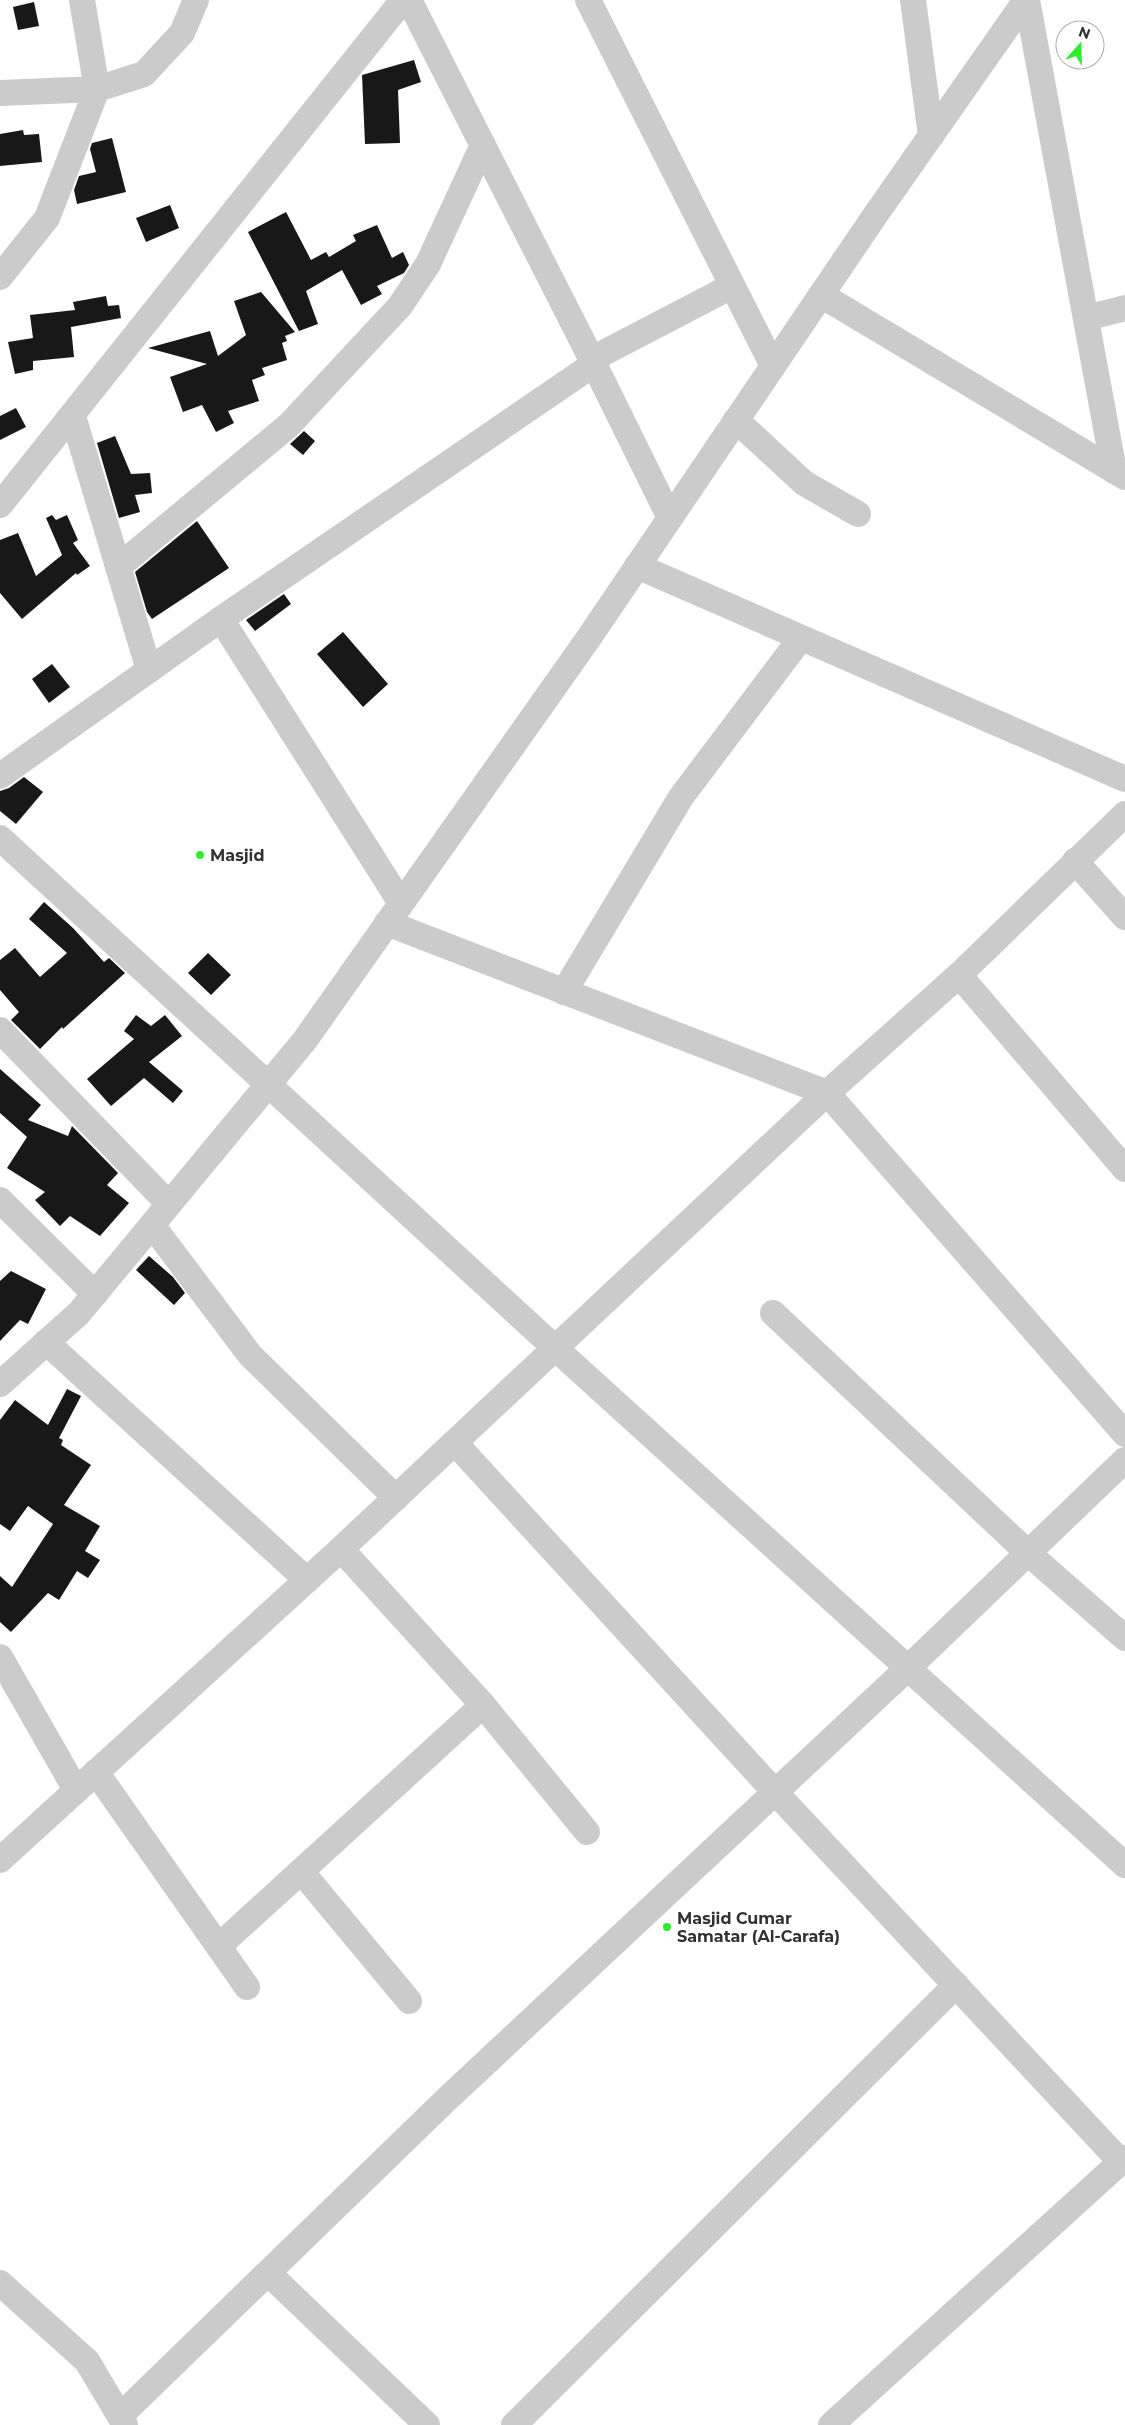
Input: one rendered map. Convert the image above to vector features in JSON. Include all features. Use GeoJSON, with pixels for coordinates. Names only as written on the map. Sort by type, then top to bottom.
{"type":"FeatureCollection","features":[{"type":"Feature","properties":{"kind":"street"},"geometry":{"type":"LineString","coordinates":[[0,277],[47,218],[97,88],[82,0]]}},
{"type":"Feature","properties":{"kind":"street"},"geometry":{"type":"LineString","coordinates":[[0,93],[97,88],[144,74],[182,33],[196,0]]}},
{"type":"Feature","properties":{"kind":"street"},"geometry":{"type":"LineString","coordinates":[[0,505],[73,416],[403,0]]}},
{"type":"Feature","properties":{"kind":"street"},"geometry":{"type":"LineString","coordinates":[[409,0],[593,361],[670,518]]}},
{"type":"Feature","properties":{"kind":"street"},"geometry":{"type":"LineString","coordinates":[[588,0],[773,366]]}},
{"type":"Feature","properties":{"kind":"street"},"geometry":{"type":"LineString","coordinates":[[913,0],[931,136]]}},
{"type":"Feature","properties":{"kind":"street"},"geometry":{"type":"LineString","coordinates":[[0,1384],[79,1313],[305,1040],[637,566],[821,295],[1027,0]]}},
{"type":"Feature","properties":{"kind":"street"},"geometry":{"type":"LineString","coordinates":[[1027,0],[1086,318],[1120,474]]}},
{"type":"Feature","properties":{"kind":"street"},"geometry":{"type":"LineString","coordinates":[[118,567],[289,425],[400,306],[428,264],[483,145]]}},
{"type":"Feature","properties":{"kind":"street"},"geometry":{"type":"LineString","coordinates":[[0,776],[221,619],[593,361],[732,286]]}},
{"type":"Feature","properties":{"kind":"street"},"geometry":{"type":"LineString","coordinates":[[821,295],[1120,474]]}},
{"type":"Feature","properties":{"kind":"street"},"geometry":{"type":"LineString","coordinates":[[1086,318],[1125,308]]}},
{"type":"Feature","properties":{"kind":"street"},"geometry":{"type":"LineString","coordinates":[[73,416],[149,670]]}},
{"type":"Feature","properties":{"kind":"street"},"geometry":{"type":"LineString","coordinates":[[736,420],[804,483],[858,514]]}},
{"type":"Feature","properties":{"kind":"street"},"geometry":{"type":"LineString","coordinates":[[637,566],[1125,779]]}},
{"type":"Feature","properties":{"kind":"street"},"geometry":{"type":"LineString","coordinates":[[221,619],[394,913],[564,992],[827,1093],[1125,1434]]}},
{"type":"Feature","properties":{"kind":"street"},"geometry":{"type":"LineString","coordinates":[[564,992],[681,797],[801,638]]}},
{"type":"Feature","properties":{"kind":"street"},"geometry":{"type":"LineString","coordinates":[[0,1860],[396,1498],[827,1093],[959,975],[1125,814]]}},
{"type":"Feature","properties":{"kind":"street"},"geometry":{"type":"LineString","coordinates":[[0,838],[269,1083],[555,1348],[1125,1865]]}},
{"type":"Feature","properties":{"kind":"street"},"geometry":{"type":"LineString","coordinates":[[1075,861],[1125,917]]}},
{"type":"Feature","properties":{"kind":"street"},"geometry":{"type":"LineString","coordinates":[[959,975],[1125,1168]]}},
{"type":"Feature","properties":{"kind":"street"},"geometry":{"type":"LineString","coordinates":[[0,1030],[169,1204]]}},
{"type":"Feature","properties":{"kind":"street"},"geometry":{"type":"LineString","coordinates":[[0,1200],[95,1294]]}},
{"type":"Feature","properties":{"kind":"street"},"geometry":{"type":"LineString","coordinates":[[152,1225],[250,1355],[396,1498]]}},
{"type":"Feature","properties":{"kind":"street"},"geometry":{"type":"LineString","coordinates":[[773,1313],[1028,1553],[1125,1638]]}},
{"type":"Feature","properties":{"kind":"street"},"geometry":{"type":"LineString","coordinates":[[46,1342],[307,1580]]}},
{"type":"Feature","properties":{"kind":"street"},"geometry":{"type":"LineString","coordinates":[[455,1443],[776,1792],[1123,2160],[831,2425]]}},
{"type":"Feature","properties":{"kind":"street"},"geometry":{"type":"LineString","coordinates":[[0,2283],[87,2361],[123,2421],[268,2273],[447,2099],[908,1668],[1125,1460]]}},
{"type":"Feature","properties":{"kind":"street"},"geometry":{"type":"LineString","coordinates":[[341,1549],[483,1705],[587,1832]]}},
{"type":"Feature","properties":{"kind":"street"},"geometry":{"type":"LineString","coordinates":[[0,1657],[76,1790]]}},
{"type":"Feature","properties":{"kind":"street"},"geometry":{"type":"LineString","coordinates":[[219,1946],[483,1705]]}},
{"type":"Feature","properties":{"kind":"street"},"geometry":{"type":"LineString","coordinates":[[96,1772],[247,1987]]}},
{"type":"Feature","properties":{"kind":"street"},"geometry":{"type":"LineString","coordinates":[[301,1871],[409,2001]]}},
{"type":"Feature","properties":{"kind":"street"},"geometry":{"type":"LineString","coordinates":[[514,2425],[956,1985]]}},
{"type":"Feature","properties":{"kind":"street"},"geometry":{"type":"LineString","coordinates":[[268,2273],[427,2425]]}},
{"type":"Feature","properties":{"kind":"building"},"geometry":{"type":"Polygon","coordinates":[[[34,2],[39,26],[18,30],[13,7],[34,2]]]}},
{"type":"Feature","properties":{"kind":"building"},"geometry":{"type":"Polygon","coordinates":[[[414,60],[421,82],[398,90],[400,143],[365,144],[362,75],[414,60]]]}},
{"type":"Feature","properties":{"kind":"building"},"geometry":{"type":"Polygon","coordinates":[[[23,130],[24,135],[39,134],[42,162],[0,166],[0,134],[23,130]]]}},
{"type":"Feature","properties":{"kind":"building"},"geometry":{"type":"Polygon","coordinates":[[[112,138],[126,192],[77,204],[74,190],[79,176],[96,172],[90,149],[92,143],[112,138]]]}},
{"type":"Feature","properties":{"kind":"building"},"geometry":{"type":"Polygon","coordinates":[[[170,205],[179,228],[146,242],[136,218],[170,205]]]}},
{"type":"Feature","properties":{"kind":"building"},"geometry":{"type":"Polygon","coordinates":[[[286,212],[311,260],[326,252],[329,257],[356,241],[353,235],[377,225],[392,258],[403,252],[409,265],[404,273],[377,286],[382,294],[361,305],[342,270],[306,291],[318,324],[299,331],[248,232],[286,212]]]}},
{"type":"Feature","properties":{"kind":"building"},"geometry":{"type":"Polygon","coordinates":[[[261,292],[295,332],[285,336],[287,341],[282,343],[287,360],[262,368],[265,375],[252,380],[259,401],[228,411],[234,423],[216,432],[202,405],[183,412],[170,377],[207,364],[148,348],[210,331],[218,356],[246,335],[234,301],[261,292]]]}},
{"type":"Feature","properties":{"kind":"building"},"geometry":{"type":"Polygon","coordinates":[[[106,296],[108,306],[119,305],[121,318],[71,327],[74,357],[33,361],[33,370],[15,374],[8,342],[33,338],[30,315],[75,310],[73,302],[106,296]]]}},
{"type":"Feature","properties":{"kind":"building"},"geometry":{"type":"Polygon","coordinates":[[[16,408],[26,427],[0,440],[0,416],[16,408]]]}},
{"type":"Feature","properties":{"kind":"building"},"geometry":{"type":"Polygon","coordinates":[[[304,431],[315,441],[303,455],[290,444],[304,431]]]}},
{"type":"Feature","properties":{"kind":"building"},"geometry":{"type":"Polygon","coordinates":[[[115,436],[131,474],[150,473],[152,493],[135,495],[140,512],[119,518],[97,443],[115,436]]]}},
{"type":"Feature","properties":{"kind":"building"},"geometry":{"type":"Polygon","coordinates":[[[52,515],[56,520],[67,515],[78,540],[73,543],[90,566],[77,575],[76,573],[22,619],[0,593],[0,540],[18,533],[36,576],[62,555],[46,518],[52,515]]]}},
{"type":"Feature","properties":{"kind":"building"},"geometry":{"type":"Polygon","coordinates":[[[197,521],[229,568],[152,619],[147,612],[135,572],[197,521]]]}},
{"type":"Feature","properties":{"kind":"building"},"geometry":{"type":"Polygon","coordinates":[[[284,594],[291,604],[255,631],[246,620],[284,594]]]}},
{"type":"Feature","properties":{"kind":"building"},"geometry":{"type":"Polygon","coordinates":[[[343,632],[388,684],[363,707],[317,654],[343,632]]]}},
{"type":"Feature","properties":{"kind":"building"},"geometry":{"type":"Polygon","coordinates":[[[52,664],[70,687],[49,703],[32,679],[52,664]]]}},
{"type":"Feature","properties":{"kind":"building"},"geometry":{"type":"Polygon","coordinates":[[[24,777],[43,792],[16,824],[0,811],[0,791],[9,788],[24,777]]]}},
{"type":"Feature","properties":{"kind":"building"},"geometry":{"type":"Polygon","coordinates":[[[44,902],[73,928],[104,962],[109,958],[125,973],[63,1029],[62,1027],[40,1049],[11,1020],[19,1012],[0,990],[0,960],[15,948],[40,977],[67,953],[29,919],[44,902]]]}},
{"type":"Feature","properties":{"kind":"building"},"geometry":{"type":"Polygon","coordinates":[[[208,953],[231,975],[211,995],[188,973],[208,953]]]}},
{"type":"Feature","properties":{"kind":"building"},"geometry":{"type":"Polygon","coordinates":[[[136,1015],[151,1026],[165,1015],[182,1036],[149,1062],[183,1091],[173,1103],[144,1078],[111,1106],[87,1079],[134,1039],[124,1031],[136,1015]]]}},
{"type":"Feature","properties":{"kind":"building"},"geometry":{"type":"Polygon","coordinates":[[[0,1069],[41,1105],[28,1120],[68,1136],[72,1126],[118,1173],[107,1185],[129,1203],[100,1236],[70,1216],[60,1226],[35,1200],[45,1192],[7,1168],[27,1137],[0,1113],[0,1069]]]}},
{"type":"Feature","properties":{"kind":"building"},"geometry":{"type":"Polygon","coordinates":[[[149,1256],[173,1277],[185,1293],[174,1305],[136,1270],[149,1256]]]}},
{"type":"Feature","properties":{"kind":"building"},"geometry":{"type":"Polygon","coordinates":[[[11,1271],[46,1289],[28,1324],[20,1320],[0,1341],[0,1281],[11,1271]]]}},
{"type":"Feature","properties":{"kind":"building"},"geometry":{"type":"Polygon","coordinates":[[[67,1389],[81,1396],[59,1438],[63,1440],[61,1445],[91,1465],[64,1505],[100,1526],[85,1551],[100,1560],[88,1578],[77,1571],[59,1600],[48,1593],[11,1632],[0,1622],[0,1576],[12,1587],[53,1524],[28,1506],[10,1531],[0,1524],[0,1420],[15,1400],[48,1425],[67,1389]]]}},
{"type":"Feature","properties":{"kind":"place","name":"Masjid"},"geometry":{"type":"Point","coordinates":[200,855]}},
{"type":"Feature","properties":{"kind":"place","name":"Masjid Cumar Samatar (Al-Carafa)"},"geometry":{"type":"Point","coordinates":[667,1927]}}]}
